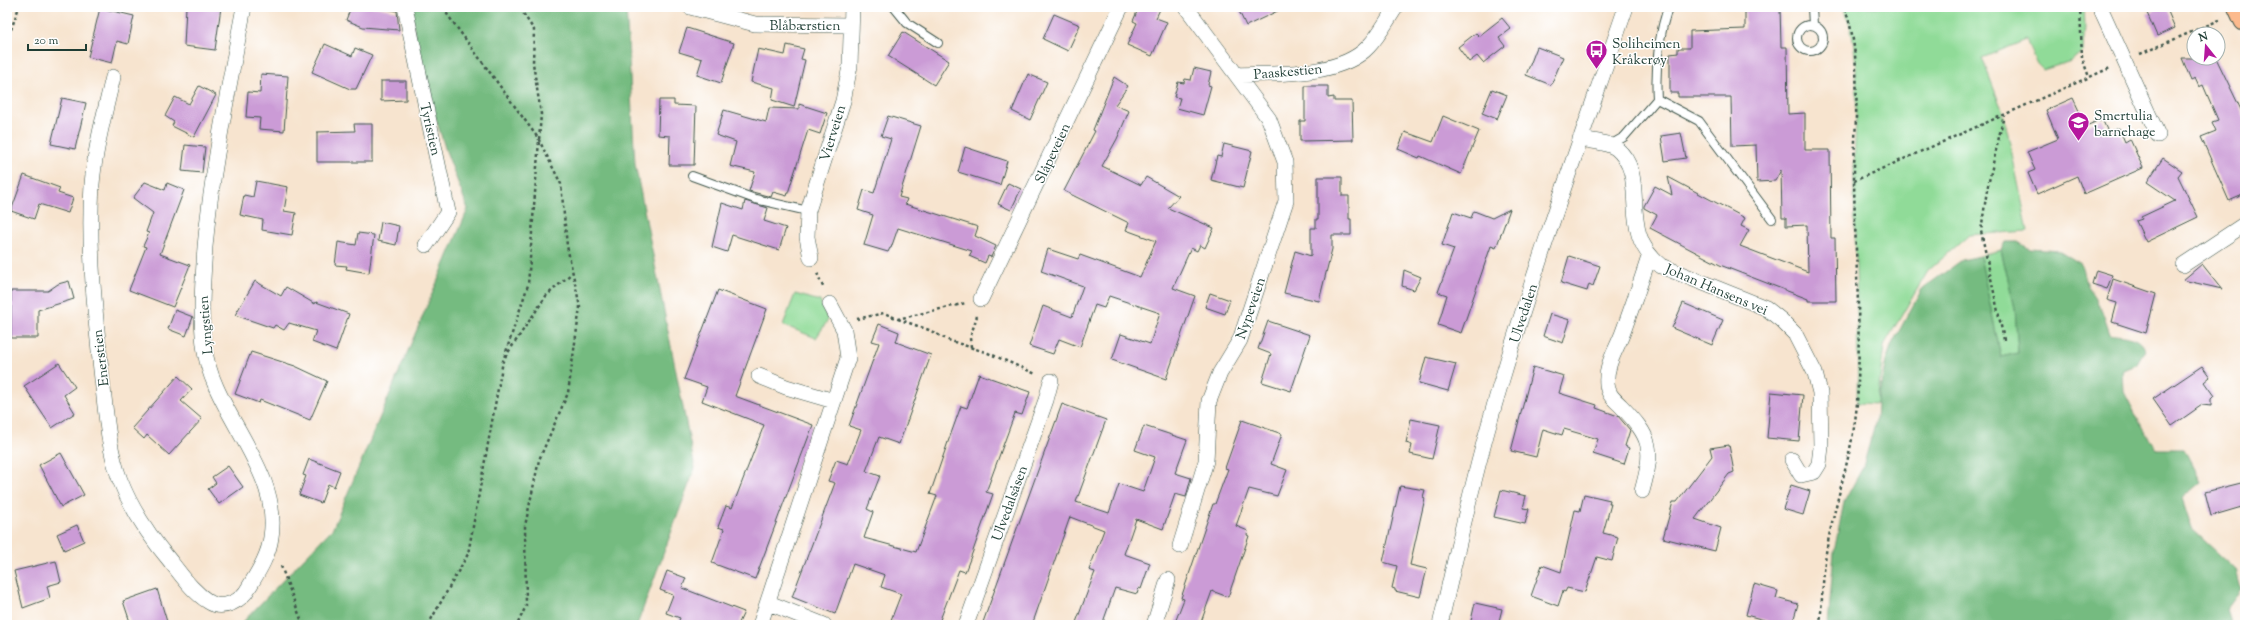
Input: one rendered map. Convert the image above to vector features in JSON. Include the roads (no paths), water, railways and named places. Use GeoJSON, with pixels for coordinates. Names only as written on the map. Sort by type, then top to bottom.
{"type":"FeatureCollection","features":[{"type":"Feature","properties":{"kind":"street","name":"Lyngstien"},"geometry":{"type":"LineString","coordinates":[[215,606],[234,602],[246,592],[261,567],[271,539],[272,514],[268,494],[244,440],[215,387],[204,347],[202,291],[209,200],[244,7]]}},
{"type":"Feature","properties":{"kind":"street","name":"Tyristien"},"geometry":{"type":"LineString","coordinates":[[405,7],[448,212],[426,245]]}},
{"type":"Feature","properties":{"kind":"street","name":"Blåbærstien"},"geometry":{"type":"LineString","coordinates":[[690,7],[755,24],[850,25]]}},
{"type":"Feature","properties":{"kind":"street","name":"Vierveien"},"geometry":{"type":"LineString","coordinates":[[811,258],[807,237],[808,211],[843,101],[850,66],[850,25],[852,7]]}},
{"type":"Feature","properties":{"kind":"street","name":"Slåpeveien"},"geometry":{"type":"LineString","coordinates":[[982,299],[1121,7]]}},
{"type":"Feature","properties":{"kind":"street","name":"Paaskestien"},"geometry":{"type":"LineString","coordinates":[[1186,7],[1238,75],[1328,68],[1350,61],[1368,48],[1396,7]]}},
{"type":"Feature","properties":{"kind":"street","name":"Ulvedalen"},"geometry":{"type":"LineString","coordinates":[[1440,625],[1462,526],[1502,378],[1580,139],[1626,7]]}},
{"type":"Feature","properties":{"kind":"street"},"geometry":{"type":"LineString","coordinates":[[2100,7],[2158,135]]}},
{"type":"Feature","properties":{"kind":"street","name":"Nypeveien"},"geometry":{"type":"LineString","coordinates":[[1180,546],[1206,461],[1209,401],[1220,373],[1240,340],[1286,201],[1285,162],[1269,119],[1238,75]]}},
{"type":"Feature","properties":{"kind":"street","name":"Enerstien"},"geometry":{"type":"LineString","coordinates":[[113,77],[92,182],[91,245],[94,307],[109,438],[119,478],[147,533],[198,595],[215,606]]}},
{"type":"Feature","properties":{"kind":"street"},"geometry":{"type":"LineString","coordinates":[[1580,139],[1609,145]]}},
{"type":"Feature","properties":{"kind":"street","name":"Johan Hansens vei"},"geometry":{"type":"LineString","coordinates":[[1609,145],[1616,148],[1631,168],[1634,176],[1636,226],[1649,257],[1661,266],[1766,308],[1782,320],[1795,334],[1808,357],[1818,381],[1821,447],[1819,464],[1814,472],[1801,475],[1792,460]]}},
{"type":"Feature","properties":{"kind":"street"},"geometry":{"type":"LineString","coordinates":[[2183,265],[2245,224]]}},
{"type":"Feature","properties":{"kind":"street","name":"Johan Hansens vei"},"geometry":{"type":"LineString","coordinates":[[1642,491],[1649,465],[1650,449],[1643,431],[1609,394],[1607,383],[1608,368],[1622,334],[1649,257]]}},
{"type":"Feature","properties":{"kind":"street"},"geometry":{"type":"LineString","coordinates":[[760,625],[769,603],[848,358],[842,326],[830,304]]}},
{"type":"Feature","properties":{"kind":"street"},"geometry":{"type":"LineString","coordinates":[[759,376],[786,387],[834,401]]}},
{"type":"Feature","properties":{"kind":"street","name":"Ulvedalsåsen"},"geometry":{"type":"LineString","coordinates":[[966,625],[1046,400],[1051,381]]}},
{"type":"Feature","properties":{"kind":"street"},"geometry":{"type":"LineString","coordinates":[[1154,625],[1168,580]]}},
{"type":"Feature","properties":{"kind":"street"},"geometry":{"type":"LineString","coordinates":[[769,603],[824,625]]}},
{"type":"Feature","properties":{"kind":"lane"},"geometry":{"type":"LineString","coordinates":[[894,7],[907,23],[938,43]]}},
{"type":"Feature","properties":{"kind":"lane"},"geometry":{"type":"LineString","coordinates":[[1609,145],[1624,137],[1657,99],[1656,63],[1660,30],[1668,7]]}},
{"type":"Feature","properties":{"kind":"lane"},"geometry":{"type":"LineString","coordinates":[[1812,7],[1813,25]]}},
{"type":"Feature","properties":{"kind":"lane"},"geometry":{"type":"LineString","coordinates":[[1657,99],[1699,121],[1772,219]]}},
{"type":"Feature","properties":{"kind":"lane"},"geometry":{"type":"LineString","coordinates":[[692,176],[755,198],[808,211]]}},
{"type":"Feature","properties":{"kind":"place","name":"Soliheimen Kråkerøy"},"geometry":{"type":"Point","coordinates":[1596,70]}},
{"type":"Feature","properties":{"kind":"place","name":"Smertulia barnehage"},"geometry":{"type":"Point","coordinates":[2078,142]}}]}
